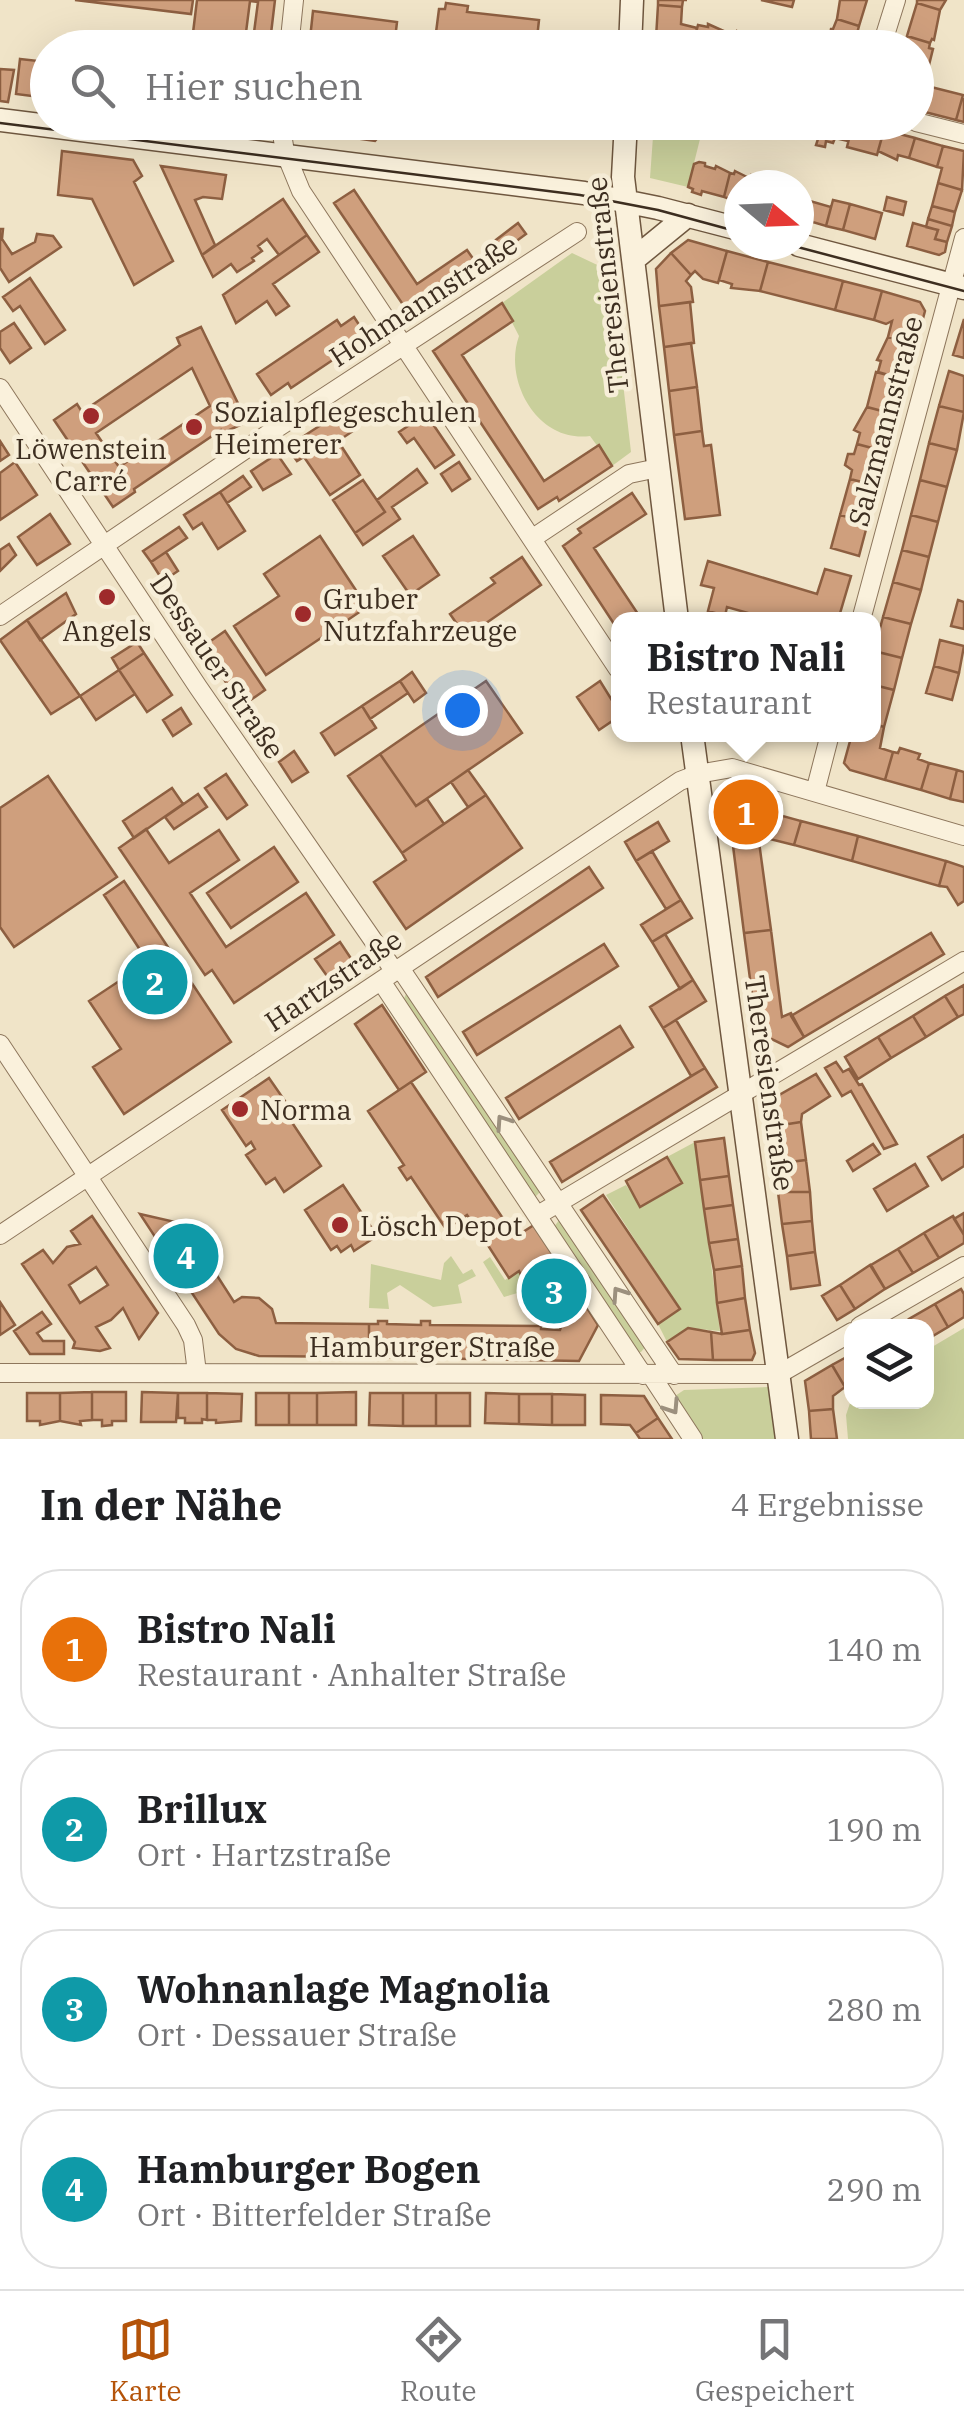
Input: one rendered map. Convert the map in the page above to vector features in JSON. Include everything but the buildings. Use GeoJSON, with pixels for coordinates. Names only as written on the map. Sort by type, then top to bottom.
{"type":"FeatureCollection","features":[{"type":"Feature","properties":{"kind":"main road"},"geometry":{"type":"LineString","coordinates":[[631,30],[632,0]]}},
{"type":"Feature","properties":{"kind":"main road"},"geometry":{"type":"LineString","coordinates":[[0,120],[30,124]]}},
{"type":"Feature","properties":{"kind":"main road"},"geometry":{"type":"LineString","coordinates":[[159,140],[626,201],[724,225]]}},
{"type":"Feature","properties":{"kind":"main road","name":"Theresienstraße"},"geometry":{"type":"LineString","coordinates":[[625,140],[623,177],[676,612]]}},
{"type":"Feature","properties":{"kind":"main road"},"geometry":{"type":"LineString","coordinates":[[634,260],[688,216]]}},
{"type":"Feature","properties":{"kind":"main road"},"geometry":{"type":"LineString","coordinates":[[814,249],[957,286]]}},
{"type":"Feature","properties":{"kind":"main road","name":"Theresienstraße"},"geometry":{"type":"LineString","coordinates":[[693,742],[787,1439]]}},
{"type":"Feature","properties":{"kind":"street"},"geometry":{"type":"LineString","coordinates":[[291,30],[294,0]]}},
{"type":"Feature","properties":{"kind":"street"},"geometry":{"type":"LineString","coordinates":[[887,30],[896,0]]}},
{"type":"Feature","properties":{"kind":"street"},"geometry":{"type":"LineString","coordinates":[[934,126],[964,134]]}},
{"type":"Feature","properties":{"kind":"street"},"geometry":{"type":"LineString","coordinates":[[284,140],[301,191],[611,658]]}},
{"type":"Feature","properties":{"kind":"street","name":"Hohmannstraße"},"geometry":{"type":"LineString","coordinates":[[0,616],[577,232]]}},
{"type":"Feature","properties":{"kind":"street","name":"Salzmannstraße"},"geometry":{"type":"LineString","coordinates":[[863,612],[957,286],[964,238]]}},
{"type":"Feature","properties":{"kind":"street","name":"Dessauer Straße"},"geometry":{"type":"LineString","coordinates":[[0,388],[392,974],[557,1203],[674,1375]]}},
{"type":"Feature","properties":{"kind":"street"},"geometry":{"type":"LineString","coordinates":[[533,538],[629,474],[658,468]]}},
{"type":"Feature","properties":{"kind":"street"},"geometry":{"type":"LineString","coordinates":[[815,792],[828,742]]}},
{"type":"Feature","properties":{"kind":"street"},"geometry":{"type":"LineString","coordinates":[[698,774],[732,768],[964,836]]}},
{"type":"Feature","properties":{"kind":"street","name":"Hartzstraße"},"geometry":{"type":"LineString","coordinates":[[0,1235],[680,781],[698,774]]}},
{"type":"Feature","properties":{"kind":"street"},"geometry":{"type":"LineString","coordinates":[[538,1215],[964,961]]}},
{"type":"Feature","properties":{"kind":"street","name":"Dessauer Straße"},"geometry":{"type":"LineString","coordinates":[[392,974],[538,1215],[693,1439]]}},
{"type":"Feature","properties":{"kind":"street"},"geometry":{"type":"LineString","coordinates":[[0,1044],[186,1325],[193,1340],[197,1373]]}},
{"type":"Feature","properties":{"kind":"street"},"geometry":{"type":"LineString","coordinates":[[872,1319],[964,1266]]}},
{"type":"Feature","properties":{"kind":"street","name":"Hamburger Straße"},"geometry":{"type":"LineString","coordinates":[[0,1373],[779,1374],[844,1337]]}},
{"type":"Feature","properties":{"kind":"green space"},"geometry":{"type":"Polygon","coordinates":[[[653,140],[700,140],[688,187],[650,178],[653,140]]]}},
{"type":"Feature","properties":{"kind":"green space"},"geometry":{"type":"Polygon","coordinates":[[[572,253],[610,271],[631,452],[612,466],[590,436],[571,436],[554,430],[529,405],[516,371],[519,336],[502,303],[572,253]]]}},
{"type":"Feature","properties":{"kind":"green space"},"geometry":{"type":"Polygon","coordinates":[[[410,994],[541,1191],[535,1197],[402,1003],[410,994]]]}},
{"type":"Feature","properties":{"kind":"green space"},"geometry":{"type":"Polygon","coordinates":[[[695,1142],[720,1331],[688,1328],[667,1342],[658,1324],[680,1309],[606,1195],[626,1185],[641,1207],[682,1184],[667,1157],[695,1142]]]}},
{"type":"Feature","properties":{"kind":"green space"},"geometry":{"type":"Polygon","coordinates":[[[560,1219],[647,1345],[641,1352],[636,1352],[553,1228],[560,1219]]]}},
{"type":"Feature","properties":{"kind":"green space"},"geometry":{"type":"Polygon","coordinates":[[[451,1256],[463,1274],[472,1269],[476,1276],[458,1285],[462,1303],[433,1307],[400,1285],[387,1293],[389,1309],[369,1308],[371,1264],[441,1280],[444,1263],[451,1256]]]}},
{"type":"Feature","properties":{"kind":"green space"},"geometry":{"type":"Polygon","coordinates":[[[490,1257],[505,1280],[519,1271],[529,1291],[547,1313],[553,1313],[548,1316],[521,1292],[504,1297],[483,1262],[490,1257]]]}},
{"type":"Feature","properties":{"kind":"green space"},"geometry":{"type":"Polygon","coordinates":[[[964,1328],[964,1439],[848,1439],[848,1409],[934,1409],[934,1346],[964,1328]]]}},
{"type":"Feature","properties":{"kind":"green space"},"geometry":{"type":"Polygon","coordinates":[[[768,1387],[777,1439],[702,1439],[675,1396],[684,1390],[768,1387]]]}},
{"type":"Feature","properties":{"kind":"tram line"},"geometry":{"type":"LineString","coordinates":[[0,123],[30,127]]}},
{"type":"Feature","properties":{"kind":"tram line"},"geometry":{"type":"LineString","coordinates":[[137,140],[580,195],[724,228]]}},
{"type":"Feature","properties":{"kind":"tram line"},"geometry":{"type":"LineString","coordinates":[[814,251],[964,291]]}},
{"type":"Feature","properties":{"kind":"place","name":"Löwenstein Carré"},"geometry":{"type":"Point","coordinates":[91,416]}},
{"type":"Feature","properties":{"kind":"place","name":"Sozialpflegeschulen Heimerer"},"geometry":{"type":"Point","coordinates":[194,427]}},
{"type":"Feature","properties":{"kind":"place","name":"Angels"},"geometry":{"type":"Point","coordinates":[107,597]}},
{"type":"Feature","properties":{"kind":"place","name":"Gruber Nutzfahrzeuge"},"geometry":{"type":"Point","coordinates":[303,614]}},
{"type":"Feature","properties":{"kind":"place","name":"Bistro Nali"},"geometry":{"type":"Point","coordinates":[746,812]}},
{"type":"Feature","properties":{"kind":"place","name":"Brillux"},"geometry":{"type":"Point","coordinates":[155,982]}},
{"type":"Feature","properties":{"kind":"place","name":"Norma"},"geometry":{"type":"Point","coordinates":[240,1109]}},
{"type":"Feature","properties":{"kind":"place","name":"Lösch Depot"},"geometry":{"type":"Point","coordinates":[340,1225]}},
{"type":"Feature","properties":{"kind":"place","name":"Hamburger Bogen"},"geometry":{"type":"Point","coordinates":[186,1256]}},
{"type":"Feature","properties":{"kind":"place","name":"Wohnanlage Magnolia"},"geometry":{"type":"Point","coordinates":[554,1291]}}]}
